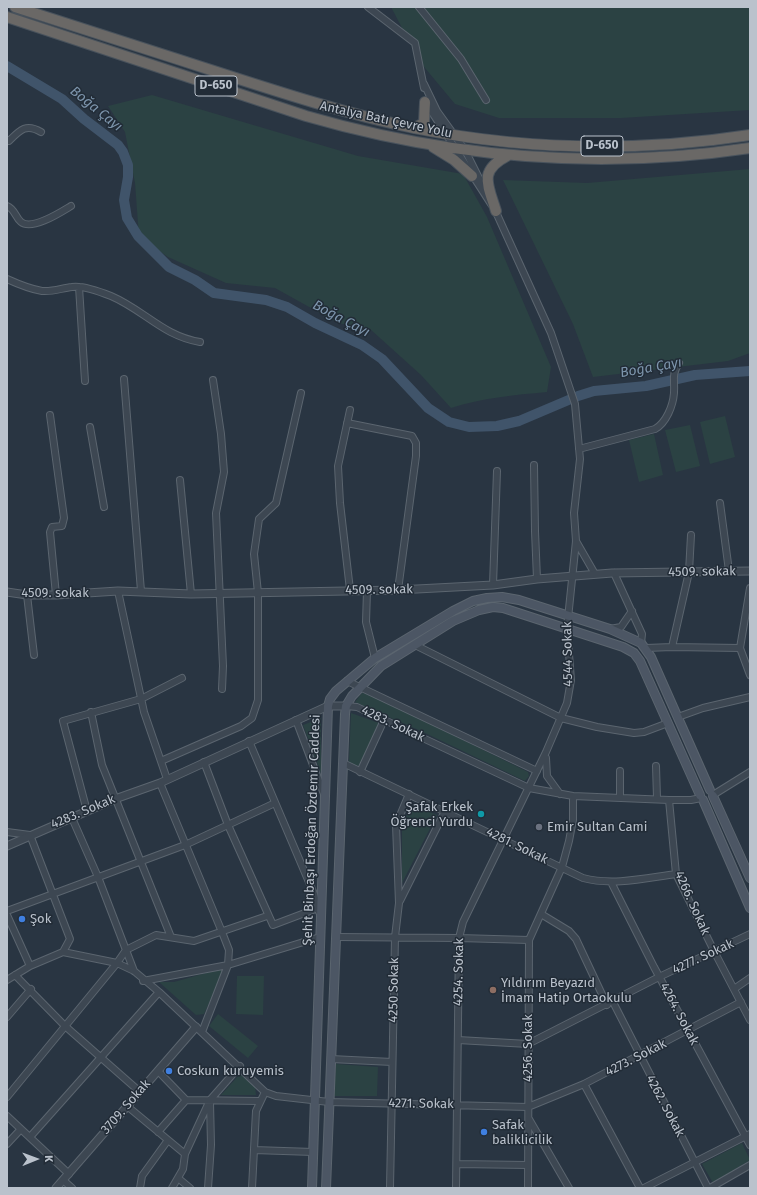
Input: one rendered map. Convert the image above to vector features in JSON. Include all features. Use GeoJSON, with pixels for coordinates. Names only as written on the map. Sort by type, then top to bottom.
{"type":"FeatureCollection","features":[{"type":"Feature","properties":{"kind":"highway","name":"Antalya Batı Çevre Yolu"},"geometry":{"type":"LineString","coordinates":[[15,7],[310,102],[414,128],[450,134],[542,145],[626,146],[678,143],[750,134]]}},
{"type":"Feature","properties":{"kind":"highway","name":"Antalya Batı Çevre Yolu"},"geometry":{"type":"LineString","coordinates":[[7,17],[306,116],[347,128],[428,144],[507,156],[623,160],[678,157],[750,148]]}},
{"type":"Feature","properties":{"kind":"highway"},"geometry":{"type":"LineString","coordinates":[[414,128],[424,122],[426,102]]}},
{"type":"Feature","properties":{"kind":"highway"},"geometry":{"type":"LineString","coordinates":[[428,144],[454,160],[472,176]]}},
{"type":"Feature","properties":{"kind":"highway"},"geometry":{"type":"LineString","coordinates":[[496,211],[487,182],[487,173],[498,160],[507,156]]}},
{"type":"Feature","properties":{"kind":"main road","name":"Şehit Binbaşı Erdoğan Özdemir Caddesi"},"geometry":{"type":"LineString","coordinates":[[312,1188],[328,706],[330,699],[336,691],[375,658],[453,611],[480,600],[502,597],[519,600],[610,630],[644,645]]}},
{"type":"Feature","properties":{"kind":"main road"},"geometry":{"type":"LineString","coordinates":[[326,1188],[346,706],[352,696],[381,666],[453,620],[479,610],[493,607],[503,608],[567,628],[623,647],[634,654],[640,660],[750,908]]}},
{"type":"Feature","properties":{"kind":"main road"},"geometry":{"type":"LineString","coordinates":[[644,645],[749,876]]}},
{"type":"Feature","properties":{"kind":"main road"},"geometry":{"type":"LineString","coordinates":[[701,798],[704,790],[712,793]]}},
{"type":"Feature","properties":{"kind":"street"},"geometry":{"type":"LineString","coordinates":[[368,7],[415,43],[424,84],[426,102],[461,149],[496,211],[551,333],[575,404],[579,449],[574,513],[576,541],[595,574]]}},
{"type":"Feature","properties":{"kind":"street"},"geometry":{"type":"LineString","coordinates":[[419,7],[461,59],[486,100]]}},
{"type":"Feature","properties":{"kind":"street"},"geometry":{"type":"LineString","coordinates":[[424,84],[450,134],[461,149],[472,176],[496,211]]}},
{"type":"Feature","properties":{"kind":"street"},"geometry":{"type":"LineString","coordinates":[[7,140],[9,141],[18,131],[25,127],[34,128],[41,132]]}},
{"type":"Feature","properties":{"kind":"street"},"geometry":{"type":"LineString","coordinates":[[7,206],[11,208],[22,223],[29,225],[38,223],[71,206]]}},
{"type":"Feature","properties":{"kind":"street"},"geometry":{"type":"LineString","coordinates":[[7,279],[27,287],[43,291],[56,291],[79,287],[111,296],[140,312],[163,330],[186,340],[200,342]]}},
{"type":"Feature","properties":{"kind":"street"},"geometry":{"type":"LineString","coordinates":[[79,287],[85,381]]}},
{"type":"Feature","properties":{"kind":"street"},"geometry":{"type":"LineString","coordinates":[[579,449],[658,427],[666,417],[674,395],[673,377],[680,363]]}},
{"type":"Feature","properties":{"kind":"street"},"geometry":{"type":"LineString","coordinates":[[124,379],[141,591]]}},
{"type":"Feature","properties":{"kind":"street"},"geometry":{"type":"LineString","coordinates":[[213,380],[221,434],[224,472],[216,513],[223,666],[222,689]]}},
{"type":"Feature","properties":{"kind":"street"},"geometry":{"type":"LineString","coordinates":[[161,761],[241,726],[252,718],[255,712],[259,681],[258,593],[254,554],[259,519],[276,503],[300,393]]}},
{"type":"Feature","properties":{"kind":"street"},"geometry":{"type":"LineString","coordinates":[[350,410],[338,466],[340,504],[350,590]]}},
{"type":"Feature","properties":{"kind":"street"},"geometry":{"type":"LineString","coordinates":[[50,415],[64,518],[62,526],[52,527],[50,532],[56,595]]}},
{"type":"Feature","properties":{"kind":"street"},"geometry":{"type":"LineString","coordinates":[[347,423],[412,436],[416,443],[415,470],[398,590]]}},
{"type":"Feature","properties":{"kind":"street"},"geometry":{"type":"LineString","coordinates":[[90,427],[104,507]]}},
{"type":"Feature","properties":{"kind":"street"},"geometry":{"type":"LineString","coordinates":[[534,465],[537,579]]}},
{"type":"Feature","properties":{"kind":"street"},"geometry":{"type":"LineString","coordinates":[[493,585],[497,471]]}},
{"type":"Feature","properties":{"kind":"street"},"geometry":{"type":"LineString","coordinates":[[180,480],[191,594]]}},
{"type":"Feature","properties":{"kind":"street"},"geometry":{"type":"LineString","coordinates":[[720,503],[729,571]]}},
{"type":"Feature","properties":{"kind":"street"},"geometry":{"type":"LineString","coordinates":[[672,647],[689,572],[691,535]]}},
{"type":"Feature","properties":{"kind":"street","name":"4544 Sokak"},"geometry":{"type":"LineString","coordinates":[[546,752],[567,703],[571,680],[567,628],[571,577],[576,541]]}},
{"type":"Feature","properties":{"kind":"street","name":"4509. sokak"},"geometry":{"type":"LineString","coordinates":[[7,592],[27,595],[56,595],[118,591],[219,594],[350,590],[367,591],[493,585],[537,579],[614,573],[750,571]]}},
{"type":"Feature","properties":{"kind":"street"},"geometry":{"type":"LineString","coordinates":[[614,573],[642,634],[644,645],[740,648]]}},
{"type":"Feature","properties":{"kind":"street"},"geometry":{"type":"LineString","coordinates":[[750,588],[740,648],[750,675]]}},
{"type":"Feature","properties":{"kind":"street"},"geometry":{"type":"LineString","coordinates":[[118,591],[141,699],[167,779]]}},
{"type":"Feature","properties":{"kind":"street"},"geometry":{"type":"LineString","coordinates":[[367,591],[366,622],[375,658]]}},
{"type":"Feature","properties":{"kind":"street"},"geometry":{"type":"LineString","coordinates":[[27,595],[34,656]]}},
{"type":"Feature","properties":{"kind":"street"},"geometry":{"type":"LineString","coordinates":[[610,630],[621,627],[632,612]]}},
{"type":"Feature","properties":{"kind":"street"},"geometry":{"type":"LineString","coordinates":[[415,645],[561,718],[597,727],[634,733],[652,730],[668,724]]}},
{"type":"Feature","properties":{"kind":"street"},"geometry":{"type":"LineString","coordinates":[[87,812],[63,721],[141,699],[182,678]]}},
{"type":"Feature","properties":{"kind":"street"},"geometry":{"type":"LineString","coordinates":[[347,681],[361,686],[537,772]]}},
{"type":"Feature","properties":{"kind":"street"},"geometry":{"type":"LineString","coordinates":[[678,717],[703,708],[750,697]]}},
{"type":"Feature","properties":{"kind":"street","name":"4283. Sokak"},"geometry":{"type":"LineString","coordinates":[[7,846],[115,799],[160,783],[328,706],[357,707],[529,788],[573,796],[657,798],[669,800],[701,798]]}},
{"type":"Feature","properties":{"kind":"street"},"geometry":{"type":"LineString","coordinates":[[91,712],[102,764],[171,937]]}},
{"type":"Feature","properties":{"kind":"street"},"geometry":{"type":"LineString","coordinates":[[296,720],[325,797]]}},
{"type":"Feature","properties":{"kind":"street"},"geometry":{"type":"LineString","coordinates":[[360,772],[384,720]]}},
{"type":"Feature","properties":{"kind":"street"},"geometry":{"type":"LineString","coordinates":[[249,742],[314,894],[321,921]]}},
{"type":"Feature","properties":{"kind":"street"},"geometry":{"type":"LineString","coordinates":[[546,752],[545,767],[547,776],[560,794]]}},
{"type":"Feature","properties":{"kind":"street","name":"4254. Sokak"},"geometry":{"type":"LineString","coordinates":[[456,1188],[459,938],[463,922],[546,752]]}},
{"type":"Feature","properties":{"kind":"street"},"geometry":{"type":"LineString","coordinates":[[204,762],[228,825],[272,925],[318,908]]}},
{"type":"Feature","properties":{"kind":"street","name":"4281. Sokak"},"geometry":{"type":"LineString","coordinates":[[343,763],[562,867],[582,878],[594,882],[611,882],[676,874]]}},
{"type":"Feature","properties":{"kind":"street"},"geometry":{"type":"LineString","coordinates":[[656,766],[657,798]]}},
{"type":"Feature","properties":{"kind":"street"},"geometry":{"type":"LineString","coordinates":[[620,771],[620,798]]}},
{"type":"Feature","properties":{"kind":"street"},"geometry":{"type":"LineString","coordinates":[[712,793],[730,785],[750,772]]}},
{"type":"Feature","properties":{"kind":"street"},"geometry":{"type":"LineString","coordinates":[[160,783],[229,950],[228,965],[202,1032]]}},
{"type":"Feature","properties":{"kind":"street","name":"4250 Sokak"},"geometry":{"type":"LineString","coordinates":[[390,1188],[395,937],[398,903],[396,825],[409,794]]}},
{"type":"Feature","properties":{"kind":"street","name":"4256. Sokak"},"geometry":{"type":"LineString","coordinates":[[528,1188],[529,940],[562,867],[570,841],[573,820],[573,796]]}},
{"type":"Feature","properties":{"kind":"street","name":"4266. Sokak"},"geometry":{"type":"LineString","coordinates":[[669,800],[676,874],[750,1020]]}},
{"type":"Feature","properties":{"kind":"street"},"geometry":{"type":"LineString","coordinates":[[7,911],[186,845],[275,803]]}},
{"type":"Feature","properties":{"kind":"street"},"geometry":{"type":"LineString","coordinates":[[398,903],[445,811]]}},
{"type":"Feature","properties":{"kind":"street"},"geometry":{"type":"LineString","coordinates":[[72,818],[98,877],[134,971],[143,981],[159,992],[240,1066],[265,1092],[259,1101],[256,1111],[252,1188]]}},
{"type":"Feature","properties":{"kind":"street"},"geometry":{"type":"LineString","coordinates":[[7,832],[30,835],[70,939],[63,952]]}},
{"type":"Feature","properties":{"kind":"street","name":"4264. Sokak"},"geometry":{"type":"LineString","coordinates":[[611,882],[659,978],[748,1135],[750,1145]]}},
{"type":"Feature","properties":{"kind":"street","name":"4262. Sokak"},"geometry":{"type":"LineString","coordinates":[[541,914],[569,931],[576,939],[709,1188]]}},
{"type":"Feature","properties":{"kind":"street"},"geometry":{"type":"LineString","coordinates":[[7,915],[30,966]]}},
{"type":"Feature","properties":{"kind":"street"},"geometry":{"type":"LineString","coordinates":[[7,1097],[126,950],[156,935],[194,941],[267,916]]}},
{"type":"Feature","properties":{"kind":"street","name":"4277. Sokak"},"geometry":{"type":"LineString","coordinates":[[528,1044],[750,934]]}},
{"type":"Feature","properties":{"kind":"street"},"geometry":{"type":"LineString","coordinates":[[336,937],[529,940]]}},
{"type":"Feature","properties":{"kind":"street"},"geometry":{"type":"LineString","coordinates":[[143,981],[228,965],[320,938]]}},
{"type":"Feature","properties":{"kind":"street"},"geometry":{"type":"LineString","coordinates":[[7,980],[30,966],[63,952],[117,963],[134,971]]}},
{"type":"Feature","properties":{"kind":"street"},"geometry":{"type":"LineString","coordinates":[[15,975],[31,989],[66,1026],[139,1091]]}},
{"type":"Feature","properties":{"kind":"street"},"geometry":{"type":"LineString","coordinates":[[734,989],[750,978]]}},
{"type":"Feature","properties":{"kind":"street"},"geometry":{"type":"LineString","coordinates":[[7,1017],[31,989]]}},
{"type":"Feature","properties":{"kind":"street"},"geometry":{"type":"LineString","coordinates":[[30,1137],[159,992]]}},
{"type":"Feature","properties":{"kind":"street","name":"4273. Sokak"},"geometry":{"type":"LineString","coordinates":[[528,1107],[584,1084],[640,1057],[741,1002]]}},
{"type":"Feature","properties":{"kind":"street","name":"3709. Sokak"},"geometry":{"type":"LineString","coordinates":[[60,1185],[139,1091],[196,1027]]}},
{"type":"Feature","properties":{"kind":"street"},"geometry":{"type":"LineString","coordinates":[[458,1040],[528,1044]]}},
{"type":"Feature","properties":{"kind":"street"},"geometry":{"type":"LineString","coordinates":[[331,1059],[392,1062]]}},
{"type":"Feature","properties":{"kind":"street"},"geometry":{"type":"LineString","coordinates":[[172,1188],[183,1169],[185,1154],[210,1100],[240,1066]]}},
{"type":"Feature","properties":{"kind":"street"},"geometry":{"type":"LineString","coordinates":[[158,1071],[186,1100],[259,1101]]}},
{"type":"Feature","properties":{"kind":"street"},"geometry":{"type":"LineString","coordinates":[[584,1084],[640,1188]]}},
{"type":"Feature","properties":{"kind":"street","name":"4271. Sokak"},"geometry":{"type":"LineString","coordinates":[[265,1092],[276,1096],[329,1102],[528,1107]]}},
{"type":"Feature","properties":{"kind":"street"},"geometry":{"type":"LineString","coordinates":[[158,1132],[186,1100]]}},
{"type":"Feature","properties":{"kind":"street"},"geometry":{"type":"LineString","coordinates":[[208,1188],[211,1145],[210,1100]]}},
{"type":"Feature","properties":{"kind":"street"},"geometry":{"type":"LineString","coordinates":[[127,1106],[185,1154]]}},
{"type":"Feature","properties":{"kind":"street"},"geometry":{"type":"LineString","coordinates":[[7,1116],[69,1174]]}},
{"type":"Feature","properties":{"kind":"street"},"geometry":{"type":"LineString","coordinates":[[528,1118],[569,1188]]}},
{"type":"Feature","properties":{"kind":"street"},"geometry":{"type":"LineString","coordinates":[[7,1144],[21,1129]]}},
{"type":"Feature","properties":{"kind":"street"},"geometry":{"type":"LineString","coordinates":[[644,1188],[748,1135]]}},
{"type":"Feature","properties":{"kind":"street"},"geometry":{"type":"LineString","coordinates":[[140,1188],[142,1176],[168,1140]]}},
{"type":"Feature","properties":{"kind":"street"},"geometry":{"type":"LineString","coordinates":[[254,1150],[313,1152]]}},
{"type":"Feature","properties":{"kind":"street"},"geometry":{"type":"LineString","coordinates":[[456,1164],[528,1165]]}},
{"type":"Feature","properties":{"kind":"street"},"geometry":{"type":"LineString","coordinates":[[709,1188],[750,1165]]}},
{"type":"Feature","properties":{"kind":"street"},"geometry":{"type":"LineString","coordinates":[[178,1178],[190,1188]]}},
{"type":"Feature","properties":{"kind":"street"},"geometry":{"type":"LineString","coordinates":[[60,1185],[72,1188]]}},
{"type":"Feature","properties":{"kind":"green space"},"geometry":{"type":"Polygon","coordinates":[[[391,7],[750,7],[750,110],[621,118],[499,118],[455,104],[420,62],[391,7]]]}},
{"type":"Feature","properties":{"kind":"green space"},"geometry":{"type":"Polygon","coordinates":[[[152,95],[358,156],[463,174],[487,217],[551,367],[547,392],[486,399],[451,408],[421,375],[370,329],[338,323],[275,288],[226,283],[168,257],[139,237],[135,183],[125,132],[108,106],[152,95]]]}},
{"type":"Feature","properties":{"kind":"green space"},"geometry":{"type":"Polygon","coordinates":[[[750,169],[750,353],[728,361],[593,377],[573,324],[503,180],[587,183],[750,169]]]}},
{"type":"Feature","properties":{"kind":"green space"},"geometry":{"type":"Polygon","coordinates":[[[725,416],[735,457],[710,464],[700,422],[725,416]]]}},
{"type":"Feature","properties":{"kind":"green space"},"geometry":{"type":"Polygon","coordinates":[[[690,425],[700,466],[676,472],[665,430],[690,425]]]}},
{"type":"Feature","properties":{"kind":"green space"},"geometry":{"type":"Polygon","coordinates":[[[654,434],[663,475],[639,482],[629,440],[654,434]]]}},
{"type":"Feature","properties":{"kind":"green space"},"geometry":{"type":"Polygon","coordinates":[[[362,693],[370,694],[528,772],[529,776],[525,781],[423,732],[355,702],[362,693]]]}},
{"type":"Feature","properties":{"kind":"green space"},"geometry":{"type":"Polygon","coordinates":[[[351,713],[379,723],[360,765],[357,766],[350,764],[349,761],[351,713]]]}},
{"type":"Feature","properties":{"kind":"green space"},"geometry":{"type":"Polygon","coordinates":[[[321,718],[321,773],[303,725],[321,718]]]}},
{"type":"Feature","properties":{"kind":"green space"},"geometry":{"type":"Polygon","coordinates":[[[412,804],[437,815],[402,883],[402,825],[412,804]]]}},
{"type":"Feature","properties":{"kind":"green space"},"geometry":{"type":"Polygon","coordinates":[[[220,969],[223,970],[223,973],[204,1014],[196,1015],[159,982],[174,982],[220,969]]]}},
{"type":"Feature","properties":{"kind":"green space"},"geometry":{"type":"Polygon","coordinates":[[[237,976],[264,976],[263,1015],[236,1014],[237,976]]]}},
{"type":"Feature","properties":{"kind":"green space"},"geometry":{"type":"Polygon","coordinates":[[[218,1014],[258,1046],[248,1058],[209,1026],[218,1014]]]}},
{"type":"Feature","properties":{"kind":"green space"},"geometry":{"type":"Polygon","coordinates":[[[336,1064],[378,1067],[377,1096],[334,1096],[336,1064]]]}},
{"type":"Feature","properties":{"kind":"green space"},"geometry":{"type":"Polygon","coordinates":[[[240,1074],[255,1086],[256,1095],[221,1095],[240,1074]]]}},
{"type":"Feature","properties":{"kind":"green space"},"geometry":{"type":"Polygon","coordinates":[[[742,1143],[750,1160],[713,1183],[702,1164],[742,1143]]]}},
{"type":"Feature","properties":{"kind":"waterway","name":"Boğa Çayı"},"geometry":{"type":"LineString","coordinates":[[7,66],[62,99],[84,119],[118,145],[123,152],[128,165],[128,177],[124,200],[127,218],[138,236],[169,267],[195,280],[214,293],[266,300],[287,307],[315,323],[362,345],[382,359],[428,408],[449,422],[469,427],[497,426],[519,421],[578,396],[594,391],[646,386],[695,375],[750,371]]}},
{"type":"Feature","properties":{"kind":"place","name":"Şafak Erkek Öğrenci Yurdu"},"geometry":{"type":"Point","coordinates":[481,814]}},
{"type":"Feature","properties":{"kind":"place","name":"Emir Sultan Cami"},"geometry":{"type":"Point","coordinates":[539,827]}},
{"type":"Feature","properties":{"kind":"place","name":"Şok"},"geometry":{"type":"Point","coordinates":[22,919]}},
{"type":"Feature","properties":{"kind":"place","name":"Yıldırım Beyazıd İmam Hatip Ortaokulu"},"geometry":{"type":"Point","coordinates":[493,990]}},
{"type":"Feature","properties":{"kind":"place","name":"Coskun kuruyemis"},"geometry":{"type":"Point","coordinates":[169,1071]}},
{"type":"Feature","properties":{"kind":"place","name":"Safak baliklicilik"},"geometry":{"type":"Point","coordinates":[484,1132]}}]}
